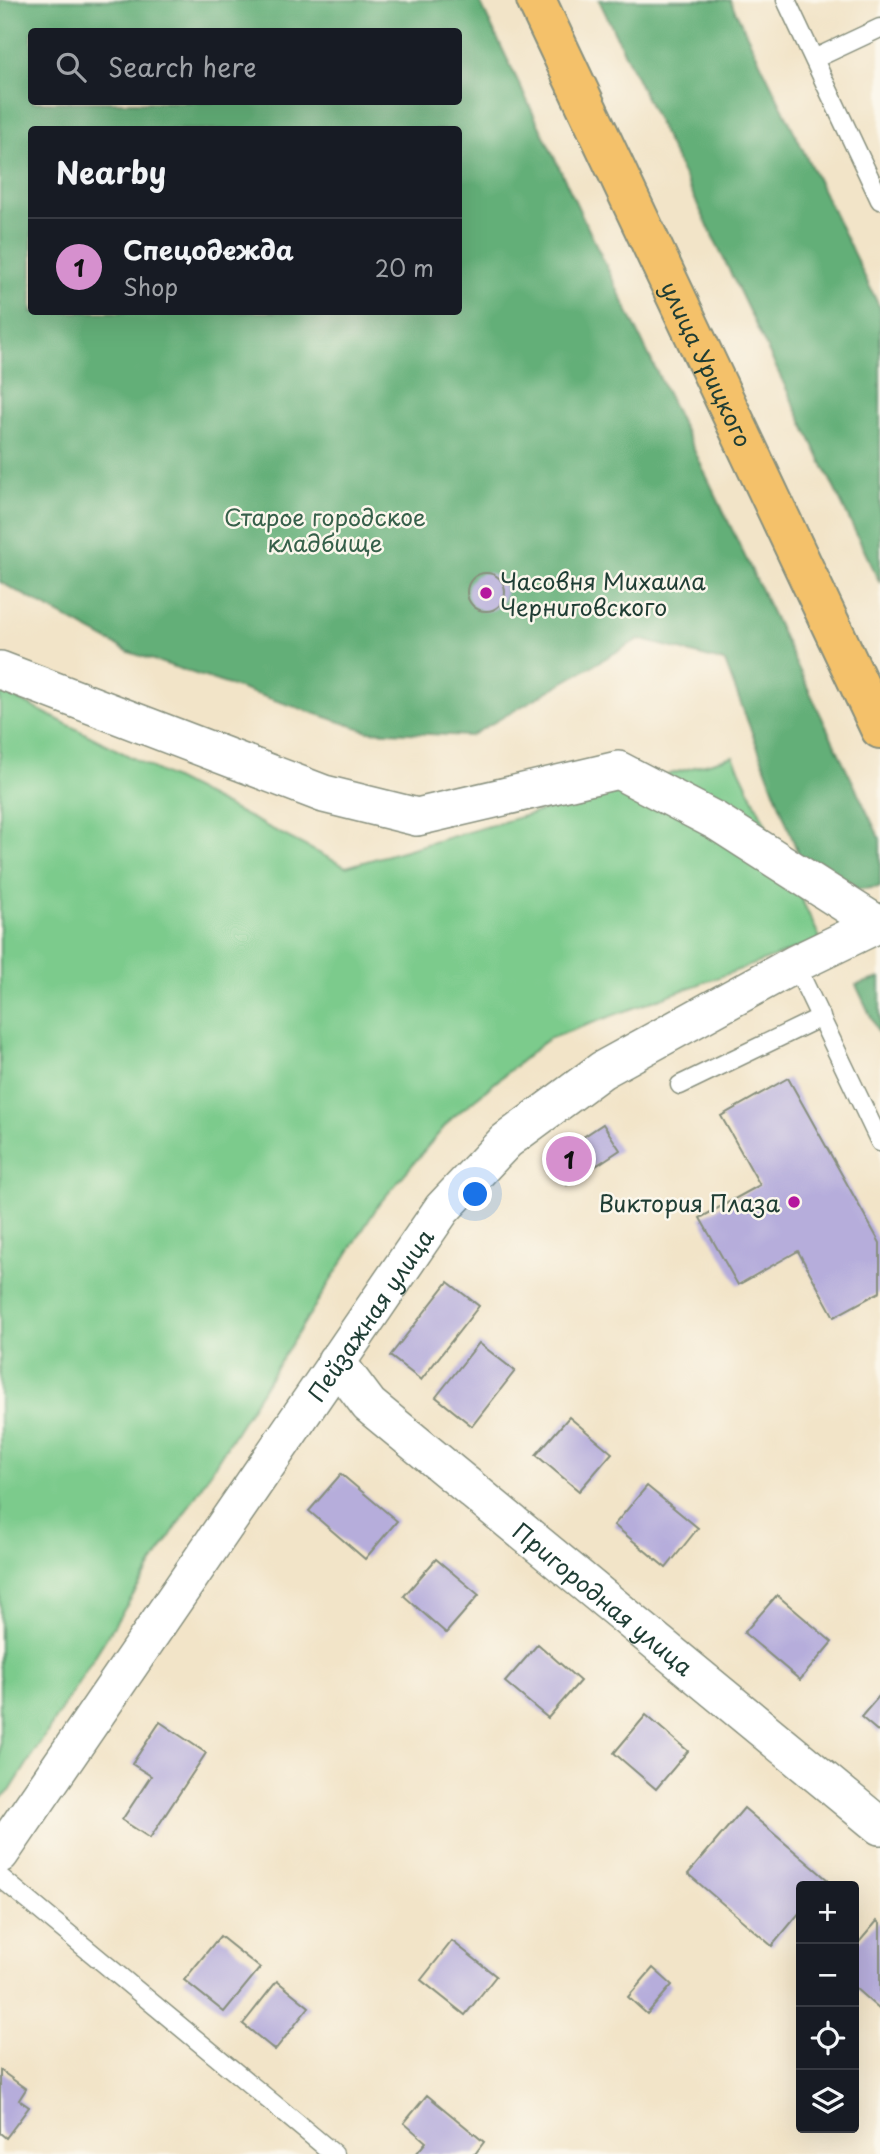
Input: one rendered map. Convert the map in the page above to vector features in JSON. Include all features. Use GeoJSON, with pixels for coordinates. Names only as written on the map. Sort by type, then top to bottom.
{"type":"FeatureCollection","features":[{"type":"Feature","properties":{"kind":"main road","name":"улица Урицкого"},"geometry":{"type":"LineString","coordinates":[[536,0],[880,729]]}},
{"type":"Feature","properties":{"kind":"street"},"geometry":{"type":"LineString","coordinates":[[0,670],[324,794],[418,817],[618,770],[716,821],[879,924]]}},
{"type":"Feature","properties":{"kind":"street","name":"Пейзажная улица"},"geometry":{"type":"LineString","coordinates":[[0,1854],[442,1209],[506,1141],[602,1070],[795,964],[879,924]]}},
{"type":"Feature","properties":{"kind":"street","name":"Пригородная улица"},"geometry":{"type":"LineString","coordinates":[[336,1361],[369,1405],[880,1826]]}},
{"type":"Feature","properties":{"kind":"lane"},"geometry":{"type":"LineString","coordinates":[[786,0],[880,200]]}},
{"type":"Feature","properties":{"kind":"lane"},"geometry":{"type":"LineString","coordinates":[[814,59],[880,28]]}},
{"type":"Feature","properties":{"kind":"lane"},"geometry":{"type":"LineString","coordinates":[[795,964],[880,1142]]}},
{"type":"Feature","properties":{"kind":"lane"},"geometry":{"type":"LineString","coordinates":[[680,1085],[821,1017]]}},
{"type":"Feature","properties":{"kind":"lane"},"geometry":{"type":"LineString","coordinates":[[0,1877],[334,2154]]}},
{"type":"Feature","properties":{"kind":"green space","name":"Старое городское кладбище"},"geometry":{"type":"Polygon","coordinates":[[[0,0],[479,0],[880,839],[880,887],[854,890],[801,861],[725,662],[639,639],[470,736],[368,731],[129,652],[0,582],[0,0]]]}},
{"type":"Feature","properties":{"kind":"green space"},"geometry":{"type":"Polygon","coordinates":[[[599,0],[730,0],[880,308],[880,583],[599,0]]]}},
{"type":"Feature","properties":{"kind":"green space"},"geometry":{"type":"Polygon","coordinates":[[[0,690],[346,867],[733,756],[821,940],[548,1039],[451,1119],[379,1204],[10,1791],[0,1798],[0,690]]]}},
{"type":"Feature","properties":{"kind":"green space"},"geometry":{"type":"Polygon","coordinates":[[[880,978],[880,1036],[856,985],[880,978]]]}},
{"type":"Feature","properties":{"kind":"building","name":"Часовня Михаила Черниговского"},"geometry":{"type":"Polygon","coordinates":[[[486,573],[500,578],[505,592],[500,606],[486,611],[472,606],[467,592],[472,578],[486,573]]]}},
{"type":"Feature","properties":{"kind":"building","name":"Виктория Плаза"},"geometry":{"type":"Polygon","coordinates":[[[788,1078],[880,1243],[880,1292],[834,1317],[798,1251],[738,1285],[700,1218],[760,1185],[721,1116],[788,1078]]]}},
{"type":"Feature","properties":{"kind":"building"},"geometry":{"type":"Polygon","coordinates":[[[603,1124],[620,1150],[567,1185],[550,1159],[603,1124]]]}},
{"type":"Feature","properties":{"kind":"building"},"geometry":{"type":"Polygon","coordinates":[[[448,1282],[479,1306],[421,1380],[390,1356],[448,1282]]]}},
{"type":"Feature","properties":{"kind":"building"},"geometry":{"type":"Polygon","coordinates":[[[479,1343],[515,1371],[472,1426],[436,1397],[479,1343]]]}},
{"type":"Feature","properties":{"kind":"building"},"geometry":{"type":"Polygon","coordinates":[[[569,1417],[612,1453],[579,1491],[536,1455],[569,1417]]]}},
{"type":"Feature","properties":{"kind":"building"},"geometry":{"type":"Polygon","coordinates":[[[341,1474],[397,1521],[365,1559],[309,1511],[341,1474]]]}},
{"type":"Feature","properties":{"kind":"building"},"geometry":{"type":"Polygon","coordinates":[[[647,1486],[698,1528],[666,1568],[614,1525],[647,1486]]]}},
{"type":"Feature","properties":{"kind":"building"},"geometry":{"type":"Polygon","coordinates":[[[436,1559],[479,1595],[446,1633],[404,1596],[436,1559]]]}},
{"type":"Feature","properties":{"kind":"building"},"geometry":{"type":"Polygon","coordinates":[[[777,1595],[832,1642],[800,1680],[744,1633],[777,1595]]]}},
{"type":"Feature","properties":{"kind":"building"},"geometry":{"type":"Polygon","coordinates":[[[538,1644],[580,1681],[548,1718],[505,1682],[538,1644]]]}},
{"type":"Feature","properties":{"kind":"building"},"geometry":{"type":"Polygon","coordinates":[[[880,1695],[880,1733],[861,1717],[880,1695]]]}},
{"type":"Feature","properties":{"kind":"building"},"geometry":{"type":"Polygon","coordinates":[[[646,1715],[688,1751],[656,1789],[614,1753],[646,1715]]]}},
{"type":"Feature","properties":{"kind":"building"},"geometry":{"type":"Polygon","coordinates":[[[160,1722],[206,1753],[150,1838],[122,1820],[151,1776],[132,1764],[160,1722]]]}},
{"type":"Feature","properties":{"kind":"building"},"geometry":{"type":"Polygon","coordinates":[[[744,1808],[828,1880],[796,1881],[796,1917],[772,1946],[688,1874],[744,1808]]]}},
{"type":"Feature","properties":{"kind":"building"},"geometry":{"type":"Polygon","coordinates":[[[877,1921],[880,1924],[880,2010],[859,1991],[859,1942],[877,1921]]]}},
{"type":"Feature","properties":{"kind":"building"},"geometry":{"type":"Polygon","coordinates":[[[220,1936],[260,1968],[224,2012],[184,1980],[220,1936]]]}},
{"type":"Feature","properties":{"kind":"building"},"geometry":{"type":"Polygon","coordinates":[[[452,1941],[496,1976],[465,2015],[421,1980],[452,1941]]]}},
{"type":"Feature","properties":{"kind":"building"},"geometry":{"type":"Polygon","coordinates":[[[653,1968],[672,1985],[647,2014],[628,1997],[653,1968]]]}},
{"type":"Feature","properties":{"kind":"building"},"geometry":{"type":"Polygon","coordinates":[[[277,1981],[309,2007],[275,2050],[243,2024],[277,1981]]]}},
{"type":"Feature","properties":{"kind":"building"},"geometry":{"type":"Polygon","coordinates":[[[0,2070],[26,2089],[19,2100],[29,2107],[6,2138],[0,2133],[0,2070]]]}},
{"type":"Feature","properties":{"kind":"building"},"geometry":{"type":"Polygon","coordinates":[[[427,2095],[484,2142],[475,2154],[416,2154],[426,2142],[404,2123],[427,2095]]]}},
{"type":"Feature","properties":{"kind":"place","name":"Часовня Михаила Черниговского"},"geometry":{"type":"Point","coordinates":[486,593]}},
{"type":"Feature","properties":{"kind":"place","name":"Спецодежда"},"geometry":{"type":"Point","coordinates":[569,1159]}},
{"type":"Feature","properties":{"kind":"place","name":"Виктория Плаза"},"geometry":{"type":"Point","coordinates":[794,1202]}}]}
